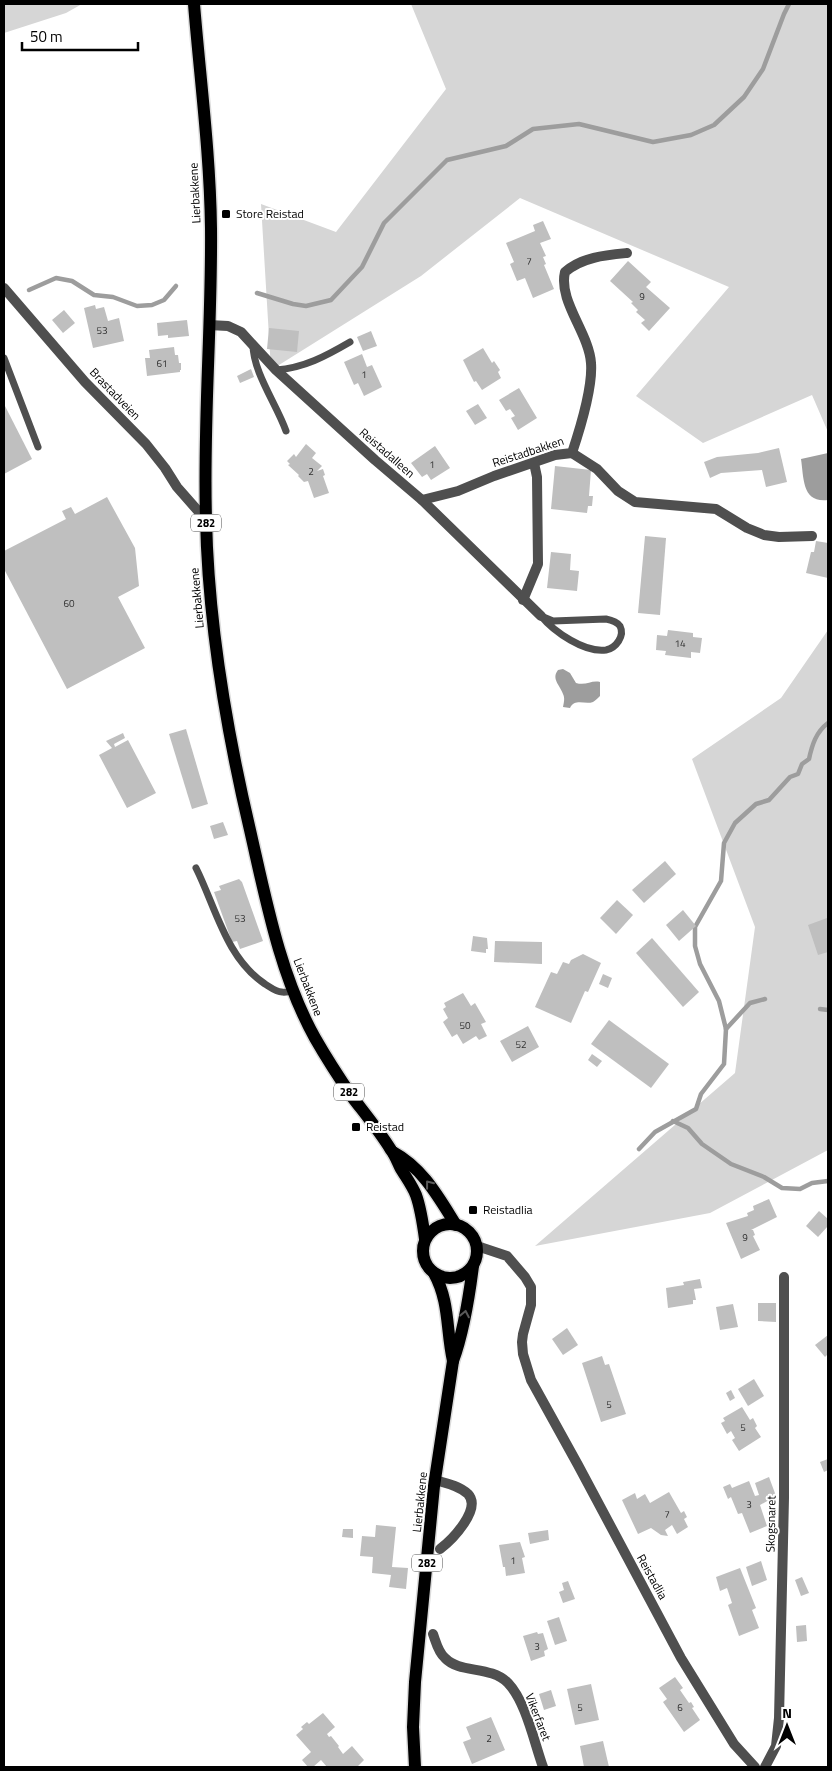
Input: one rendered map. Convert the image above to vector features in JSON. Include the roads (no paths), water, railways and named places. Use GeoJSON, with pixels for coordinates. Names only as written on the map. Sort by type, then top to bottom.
{"type":"FeatureCollection","features":[{"type":"Feature","properties":{"kind":"main road","name":"Lierbakkene"},"geometry":{"type":"LineString","coordinates":[[194,4],[211,227],[205,440],[206,520],[212,617],[231,742],[266,897],[293,991],[325,1055],[393,1152],[415,1192],[422,1214],[425,1239]]}},
{"type":"Feature","properties":{"kind":"main road","name":"Lierbakkene"},"geometry":{"type":"LineString","coordinates":[[393,1152],[405,1159],[423,1176],[456,1225]]}},
{"type":"Feature","properties":{"kind":"main road"},"geometry":{"type":"LineString","coordinates":[[425,1239],[437,1227],[446,1224],[456,1225]]}},
{"type":"Feature","properties":{"kind":"main road","name":"282"},"geometry":{"type":"LineString","coordinates":[[456,1225],[468,1231],[477,1246],[472,1266]]}},
{"type":"Feature","properties":{"kind":"main road","name":"282"},"geometry":{"type":"LineString","coordinates":[[425,1239],[422,1249],[424,1259],[428,1268],[434,1273]]}},
{"type":"Feature","properties":{"kind":"main road","name":"Lierbakkene"},"geometry":{"type":"LineString","coordinates":[[415,1767],[413,1727],[416,1682],[435,1480],[453,1361],[459,1344],[466,1309],[472,1266]]}},
{"type":"Feature","properties":{"kind":"main road"},"geometry":{"type":"LineString","coordinates":[[434,1273],[441,1278],[456,1278],[463,1275],[472,1266]]}},
{"type":"Feature","properties":{"kind":"main road","name":"Lierbakkene"},"geometry":{"type":"LineString","coordinates":[[434,1273],[446,1303],[449,1344],[453,1361]]}},
{"type":"Feature","properties":{"kind":"street","name":"Reistadbakken"},"geometry":{"type":"LineString","coordinates":[[422,500],[458,491],[494,476],[556,455],[572,453],[588,394],[591,361],[564,287],[565,272],[579,263],[593,258],[627,253]]}},
{"type":"Feature","properties":{"kind":"street","name":"Brastadveien"},"geometry":{"type":"LineString","coordinates":[[4,288],[85,382],[146,444],[165,468],[176,486],[206,520]]}},
{"type":"Feature","properties":{"kind":"street","name":"Reistadalleen"},"geometry":{"type":"LineString","coordinates":[[209,325],[228,326],[241,332],[276,370],[374,460],[422,500],[541,616]]}},
{"type":"Feature","properties":{"kind":"street"},"geometry":{"type":"LineString","coordinates":[[572,453],[597,469],[618,491],[634,502],[716,509],[747,528],[764,535],[779,537],[812,536]]}},
{"type":"Feature","properties":{"kind":"street"},"geometry":{"type":"LineString","coordinates":[[523,600],[538,564],[534,463]]}},
{"type":"Feature","properties":{"kind":"street","name":"Reistadlia"},"geometry":{"type":"LineString","coordinates":[[477,1246],[507,1256],[526,1277],[531,1286],[531,1305],[522,1342],[523,1354],[531,1380],[682,1658],[734,1744],[755,1767]]}},
{"type":"Feature","properties":{"kind":"street","name":"Skogsnaret"},"geometry":{"type":"LineString","coordinates":[[765,1767],[776,1746],[779,1718],[784,1479],[784,1277]]}},
{"type":"Feature","properties":{"kind":"street"},"geometry":{"type":"LineString","coordinates":[[435,1480],[458,1488],[468,1494],[472,1501],[467,1519],[440,1549]]}},
{"type":"Feature","properties":{"kind":"street","name":"Vikerfaret"},"geometry":{"type":"LineString","coordinates":[[433,1634],[445,1659],[453,1664],[496,1674],[508,1683],[521,1704],[543,1767]]}},
{"type":"Feature","properties":{"kind":"lane"},"geometry":{"type":"LineString","coordinates":[[276,370],[312,363],[350,342]]}},
{"type":"Feature","properties":{"kind":"lane"},"geometry":{"type":"LineString","coordinates":[[254,344],[253,353],[286,431]]}},
{"type":"Feature","properties":{"kind":"lane"},"geometry":{"type":"LineString","coordinates":[[4,358],[38,447]]}},
{"type":"Feature","properties":{"kind":"lane","name":"Reistadalleen"},"geometry":{"type":"LineString","coordinates":[[541,616],[553,620],[606,619],[614,621],[619,626],[620,640],[614,647],[607,650],[585,646],[564,638],[541,616]]}},
{"type":"Feature","properties":{"kind":"lane"},"geometry":{"type":"LineString","coordinates":[[196,868],[218,922],[242,963],[254,976],[274,990],[281,993],[293,991]]}},
{"type":"Feature","properties":{"kind":"waterway"},"geometry":{"type":"LineString","coordinates":[[257,293],[306,306],[331,300],[362,267],[384,223],[447,160],[506,146],[533,129],[579,124],[653,142],[691,135],[714,125],[744,97],[763,69],[789,4]]}},
{"type":"Feature","properties":{"kind":"waterway"},"geometry":{"type":"LineString","coordinates":[[29,290],[56,278],[72,281],[94,295],[113,297],[137,306],[152,305],[164,300],[176,286]]}},
{"type":"Feature","properties":{"kind":"waterway"},"geometry":{"type":"LineString","coordinates":[[639,1149],[655,1132],[696,1109],[701,1094],[724,1064],[726,1029],[719,1001],[700,964],[695,946],[695,927],[721,881],[724,843],[735,823],[756,804],[769,800],[790,777],[798,774],[802,764],[809,759],[813,744],[818,735],[828,723]]}},
{"type":"Feature","properties":{"kind":"waterway"},"geometry":{"type":"LineString","coordinates":[[726,1029],[750,1003],[765,999]]}},
{"type":"Feature","properties":{"kind":"waterway"},"geometry":{"type":"LineString","coordinates":[[820,1009],[828,1010]]}},
{"type":"Feature","properties":{"kind":"waterway"},"geometry":{"type":"LineString","coordinates":[[673,1121],[688,1128],[702,1144],[731,1164],[764,1177],[782,1188],[800,1189],[812,1183],[828,1181]]}},
{"type":"Feature","properties":{"kind":"place","name":"Store Reistad"},"geometry":{"type":"Point","coordinates":[226,214]}},
{"type":"Feature","properties":{"kind":"place","name":"Reistad"},"geometry":{"type":"Point","coordinates":[356,1127]}},
{"type":"Feature","properties":{"kind":"place","name":"Reistadlia"},"geometry":{"type":"Point","coordinates":[473,1210]}}]}
